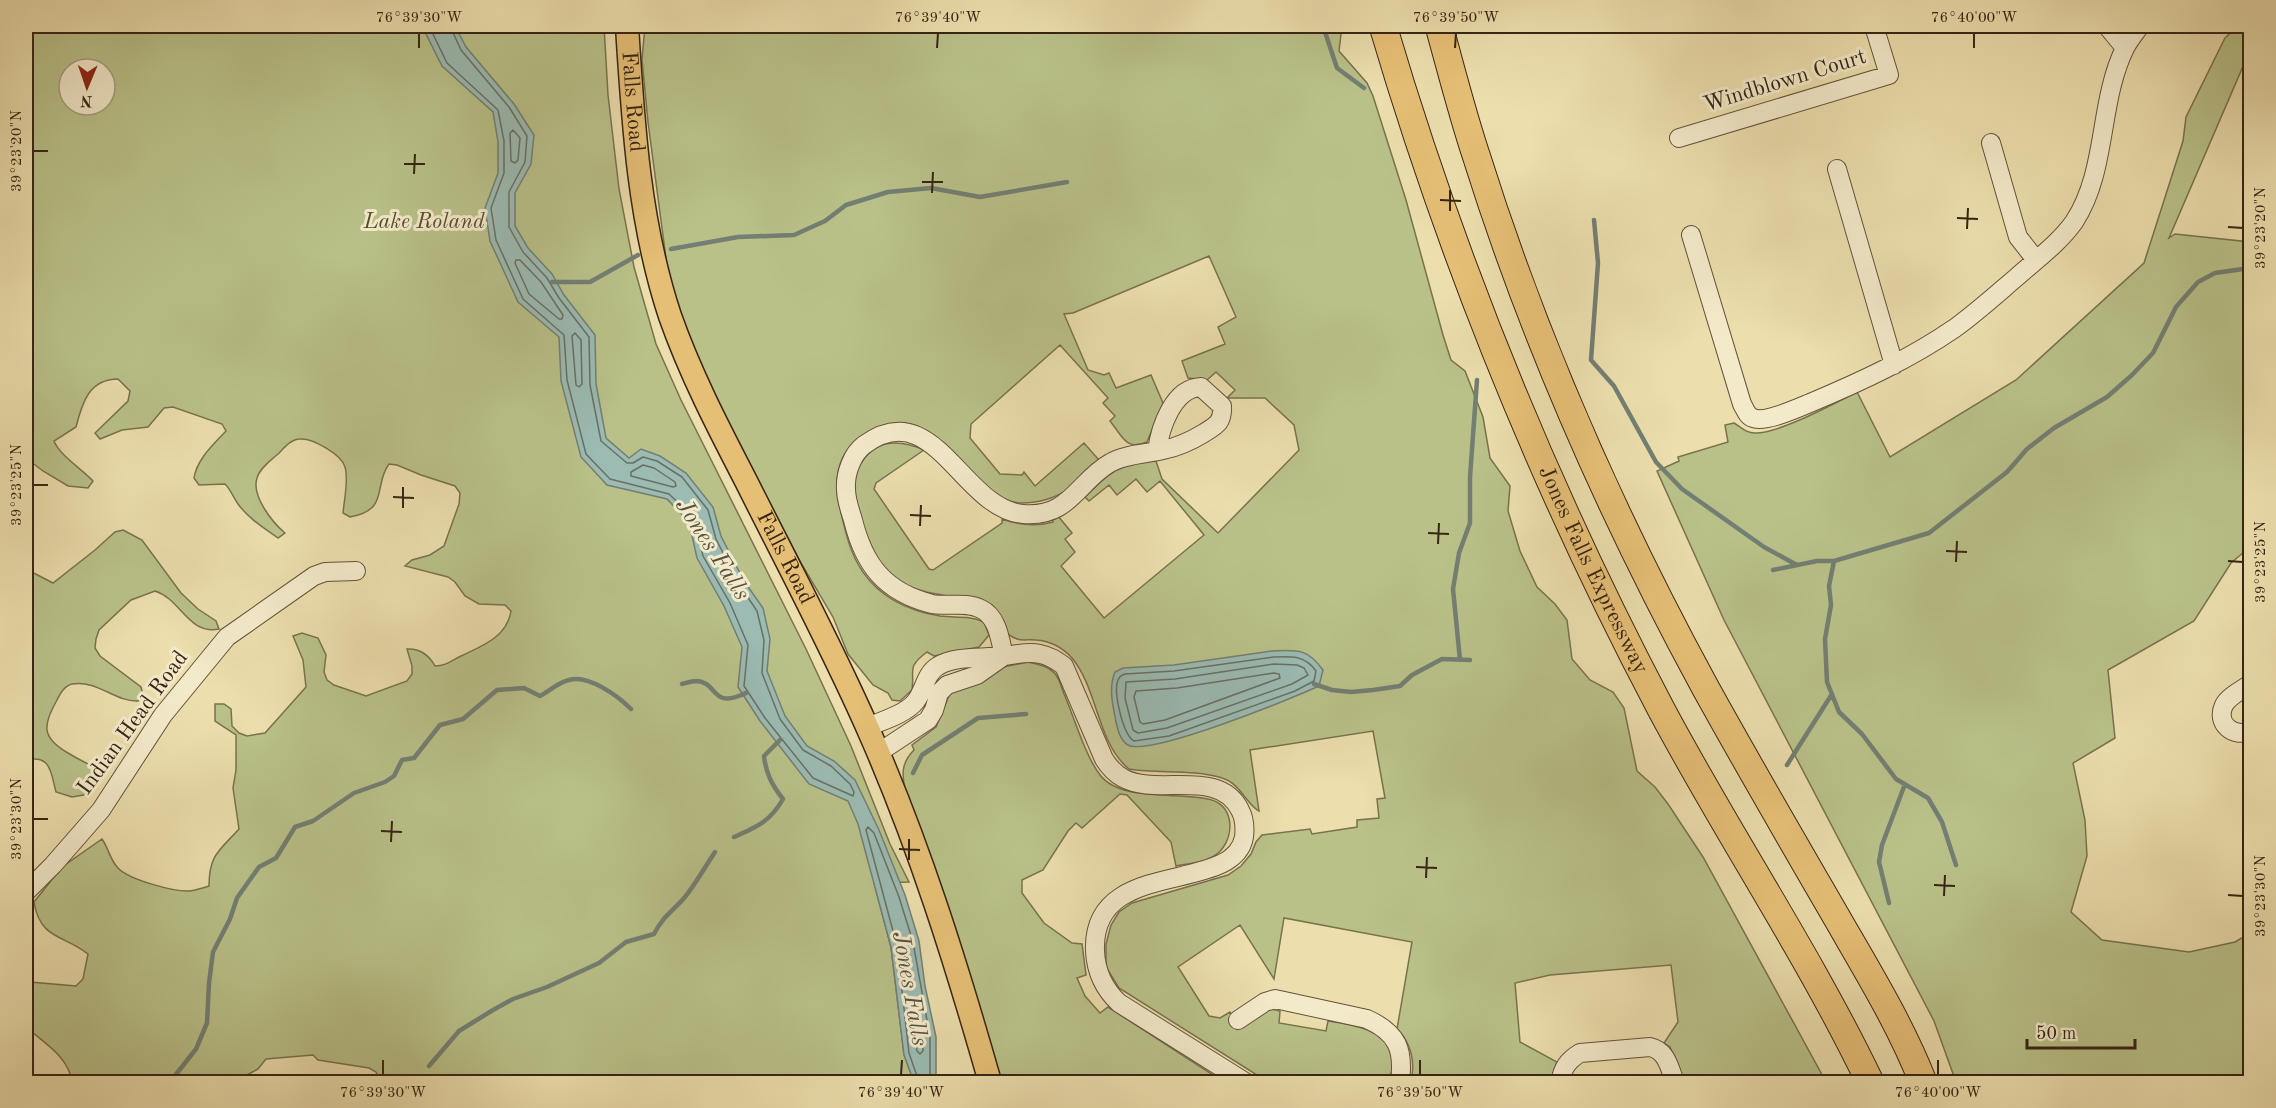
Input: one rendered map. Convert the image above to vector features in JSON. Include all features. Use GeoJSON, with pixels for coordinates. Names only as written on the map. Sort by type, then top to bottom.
{"type":"FeatureCollection","features":[{"type":"Feature","properties":{"kind":"highway","name":"Jones Falls Expressway"},"geometry":{"type":"LineString","coordinates":[[1383,26],[1422,153],[1456,250],[1511,393],[1575,538],[1662,710],[1839,1017],[1870,1083]]}},
{"type":"Feature","properties":{"kind":"highway","name":"Jones Falls Expressway"},"geometry":{"type":"LineString","coordinates":[[1439,26],[1475,154],[1499,227],[1559,382],[1616,510],[1658,600],[1884,999],[1923,1083]]}},
{"type":"Feature","properties":{"kind":"main road","name":"Falls Road"},"geometry":{"type":"LineString","coordinates":[[627,26],[641,186],[650,240],[671,318],[701,391],[826,639],[878,753],[946,934],[990,1083]]}},
{"type":"Feature","properties":{"kind":"street","name":"Windblown Court"},"geometry":{"type":"LineString","coordinates":[[1679,138],[1889,75],[1874,26]]}},
{"type":"Feature","properties":{"kind":"street"},"geometry":{"type":"LineString","coordinates":[[2107,26],[2125,48]]}},
{"type":"Feature","properties":{"kind":"street"},"geometry":{"type":"LineString","coordinates":[[1691,235],[1742,404],[1748,414],[1754,418],[1762,419],[1795,409],[1894,365],[1954,328],[2036,260],[2066,231],[2084,203],[2092,182],[2113,84],[2125,48],[2140,26]]}},
{"type":"Feature","properties":{"kind":"street"},"geometry":{"type":"LineString","coordinates":[[1991,143],[2018,237],[2036,260]]}},
{"type":"Feature","properties":{"kind":"street"},"geometry":{"type":"LineString","coordinates":[[1838,169],[1894,365]]}},
{"type":"Feature","properties":{"kind":"street"},"geometry":{"type":"LineString","coordinates":[[1004,656],[995,622],[982,609],[933,604],[910,596],[879,576],[868,561],[858,542],[846,490],[847,473],[861,447],[885,434],[903,432],[922,437],[935,446],[986,498],[1022,514],[1038,513],[1066,502],[1075,496],[1101,469],[1113,461],[1157,451]]}},
{"type":"Feature","properties":{"kind":"street","name":"Indian Head Road"},"geometry":{"type":"LineString","coordinates":[[26,892],[101,810],[163,715],[227,637],[314,576],[325,572],[356,571]]}},
{"type":"Feature","properties":{"kind":"street"},"geometry":{"type":"LineString","coordinates":[[867,727],[897,714],[916,701],[929,674],[938,666],[954,660],[1037,653],[1052,657],[1064,666],[1104,759],[1113,772],[1125,780],[1138,783],[1213,788],[1231,797],[1240,810],[1245,829],[1243,841],[1229,860],[1210,868],[1134,889],[1122,896],[1110,907],[1101,921],[1095,945],[1098,973],[1111,996],[1245,1083]]}},
{"type":"Feature","properties":{"kind":"street"},"geometry":{"type":"LineString","coordinates":[[878,753],[928,720],[939,693],[947,686],[976,675],[1004,656]]}},
{"type":"Feature","properties":{"kind":"street"},"geometry":{"type":"LineString","coordinates":[[2250,684],[2225,702],[2222,709],[2227,728],[2235,733],[2243,734],[2250,731]]}},
{"type":"Feature","properties":{"kind":"street"},"geometry":{"type":"LineString","coordinates":[[1238,1020],[1265,1002],[1275,999],[1367,1019],[1381,1026],[1398,1044],[1401,1055],[1400,1083]]}},
{"type":"Feature","properties":{"kind":"street"},"geometry":{"type":"LineString","coordinates":[[1560,1083],[1563,1068],[1570,1059],[1580,1053],[1650,1047],[1657,1048],[1665,1055],[1675,1083]]}},
{"type":"Feature","properties":{"kind":"green space","name":"Lake Roland"},"geometry":{"type":"Polygon","coordinates":[[[26,26],[604,26],[608,95],[619,189],[634,267],[656,344],[681,400],[806,649],[851,746],[890,844],[909,882],[874,883],[891,947],[904,1054],[914,1082],[382,1082],[376,1072],[369,1068],[318,1060],[313,1055],[266,1059],[258,1069],[243,1077],[243,1082],[72,1082],[70,1073],[61,1058],[26,1027],[26,973],[30,982],[76,986],[83,979],[88,954],[48,930],[37,914],[34,902],[62,867],[102,839],[115,865],[132,877],[183,891],[209,886],[209,876],[216,854],[239,829],[233,788],[236,770],[236,735],[215,721],[215,704],[224,704],[231,709],[232,726],[239,733],[247,736],[265,733],[306,687],[303,660],[293,636],[302,633],[318,638],[326,655],[324,672],[327,680],[334,685],[366,696],[407,681],[412,674],[412,666],[407,649],[423,653],[435,666],[445,664],[492,640],[504,628],[511,611],[505,605],[479,604],[465,596],[455,582],[448,577],[405,566],[412,560],[430,555],[444,546],[459,504],[460,493],[455,486],[389,464],[384,472],[376,503],[363,514],[350,517],[343,513],[347,478],[343,462],[319,444],[306,439],[297,439],[263,468],[257,478],[257,493],[264,509],[285,533],[278,538],[246,514],[225,484],[199,485],[194,478],[202,458],[226,431],[222,424],[173,407],[164,408],[148,427],[122,430],[100,439],[95,433],[128,401],[130,391],[118,379],[100,383],[94,388],[84,401],[76,427],[54,441],[66,457],[93,481],[88,488],[68,486],[26,458],[26,26]]]}},
{"type":"Feature","properties":{"kind":"green space"},"geometry":{"type":"Polygon","coordinates":[[[645,26],[1342,26],[1339,51],[1367,83],[1373,96],[1406,200],[1451,360],[1465,371],[1483,417],[1490,458],[1510,486],[1508,511],[1520,551],[1537,587],[1555,604],[1567,620],[1572,659],[1590,680],[1613,692],[1624,708],[1637,771],[1655,787],[1703,857],[1826,1082],[1684,1082],[1670,1047],[1664,1043],[1678,1022],[1671,965],[1550,975],[1515,983],[1520,1042],[1557,1062],[1552,1077],[1542,1077],[1541,1082],[1411,1082],[1413,1068],[1411,1054],[1406,1041],[1397,1029],[1412,942],[1284,918],[1274,979],[1240,925],[1178,967],[1209,1016],[1220,1018],[1230,1012],[1238,1025],[1271,1009],[1280,1011],[1279,1023],[1326,1031],[1328,1021],[1366,1029],[1382,1039],[1392,1055],[1393,1065],[1388,1082],[1268,1082],[1119,988],[1106,967],[1106,944],[1111,925],[1119,912],[1132,903],[1228,875],[1241,866],[1262,835],[1310,829],[1312,834],[1357,827],[1357,820],[1379,818],[1377,799],[1385,798],[1373,731],[1250,750],[1259,811],[1234,784],[1222,778],[1211,775],[1129,769],[1110,745],[1081,671],[1065,651],[1046,642],[1019,640],[1011,636],[996,622],[979,599],[921,591],[900,582],[891,575],[877,557],[865,532],[857,504],[855,475],[866,456],[880,446],[897,443],[924,450],[876,483],[874,489],[929,569],[933,570],[1002,523],[1002,519],[1034,525],[1053,522],[1053,516],[1058,516],[1072,533],[1065,539],[1075,552],[1061,566],[1104,618],[1204,535],[1160,481],[1147,492],[1136,479],[1117,495],[1109,485],[1089,501],[1085,497],[1116,470],[1133,464],[1156,461],[1162,479],[1218,533],[1299,450],[1294,425],[1265,398],[1227,398],[1235,390],[1216,372],[1207,380],[1188,378],[1182,361],[1225,344],[1218,327],[1236,317],[1209,256],[1073,313],[1064,314],[1088,370],[1104,375],[1109,373],[1116,388],[1151,375],[1163,403],[1147,442],[1129,444],[1122,437],[1110,421],[1115,416],[1103,403],[1108,398],[1060,345],[971,424],[970,438],[1000,474],[1022,475],[1024,472],[1035,486],[1084,443],[1099,460],[1059,495],[1028,503],[1002,498],[984,486],[935,437],[918,426],[898,423],[874,430],[859,439],[843,457],[837,488],[847,537],[863,572],[878,589],[907,607],[929,614],[984,622],[989,635],[979,647],[934,656],[927,652],[914,666],[912,690],[900,701],[892,700],[888,693],[873,685],[848,654],[833,617],[801,563],[707,382],[674,296],[667,266],[648,122],[642,60],[645,26]]]}},
{"type":"Feature","properties":{"kind":"green space"},"geometry":{"type":"Polygon","coordinates":[[[2238,26],[2250,26],[2250,50],[2169,238],[2175,234],[2250,242],[2250,547],[2231,563],[2194,621],[2108,670],[2115,738],[2073,763],[2085,820],[2087,856],[2071,912],[2102,940],[2189,952],[2235,942],[2250,933],[2250,1082],[1956,1082],[1934,1021],[1724,620],[1657,471],[1679,461],[1678,457],[1728,442],[1725,425],[1734,423],[1744,430],[1755,433],[1778,429],[1857,392],[1890,457],[2016,380],[2144,263],[2183,141],[2186,117],[2225,38],[2238,26]]]}},
{"type":"Feature","properties":{"kind":"green space"},"geometry":{"type":"Polygon","coordinates":[[[123,530],[142,540],[181,593],[198,609],[216,621],[219,629],[200,627],[172,601],[155,591],[131,600],[99,630],[95,648],[100,656],[141,687],[143,695],[138,701],[130,700],[90,685],[81,684],[69,685],[61,693],[47,724],[49,736],[59,747],[97,768],[97,778],[89,794],[72,797],[56,792],[51,772],[45,762],[34,759],[26,760],[26,569],[53,583],[115,532],[123,530]]]}},
{"type":"Feature","properties":{"kind":"green space"},"geometry":{"type":"Polygon","coordinates":[[[1028,662],[1047,667],[1057,677],[1090,758],[1100,775],[1109,783],[1135,793],[1208,799],[1223,807],[1227,813],[1229,835],[1222,849],[1213,857],[1176,866],[1171,842],[1127,795],[1120,794],[1082,828],[1076,823],[1068,831],[1043,870],[1022,880],[1022,893],[1044,923],[1072,943],[1082,944],[1086,975],[1077,978],[1085,996],[1100,1013],[1108,1007],[1224,1082],[1002,1082],[906,794],[903,771],[906,760],[914,750],[912,745],[936,727],[951,691],[1003,667],[1028,662]]]}},
{"type":"Feature","properties":{"kind":"water","name":"Jones Falls"},"geometry":{"type":"Polygon","coordinates":[[[422,26],[455,26],[466,47],[514,104],[534,135],[531,164],[515,193],[515,226],[528,248],[552,274],[564,295],[595,335],[596,384],[606,438],[629,458],[641,449],[660,456],[686,473],[713,507],[721,536],[744,581],[763,608],[770,639],[767,671],[785,716],[807,746],[834,761],[855,780],[879,830],[905,895],[919,941],[925,986],[936,1037],[938,1082],[914,1082],[904,1055],[891,947],[858,824],[848,801],[809,784],[760,721],[738,687],[742,647],[724,606],[697,558],[689,522],[667,499],[607,485],[581,457],[561,381],[559,337],[518,302],[490,241],[485,208],[498,173],[498,142],[493,112],[442,66],[422,26]]]}},
{"type":"Feature","properties":{"kind":"water"},"geometry":{"type":"Polygon","coordinates":[[[1272,651],[1295,651],[1307,654],[1323,670],[1319,686],[1222,724],[1163,743],[1141,746],[1128,745],[1122,740],[1112,700],[1112,683],[1115,672],[1123,668],[1174,665],[1272,651]]]}},
{"type":"Feature","properties":{"kind":"waterway"},"geometry":{"type":"LineString","coordinates":[[1323,26],[1337,68],[1364,88]]}},
{"type":"Feature","properties":{"kind":"waterway"},"geometry":{"type":"LineString","coordinates":[[671,249],[738,237],[794,235],[825,221],[846,205],[888,192],[931,188],[980,197],[1067,182]]}},
{"type":"Feature","properties":{"kind":"waterway"},"geometry":{"type":"LineString","coordinates":[[1594,220],[1598,263],[1591,360],[1614,386],[1656,462],[1682,489],[1764,547],[1797,565]]}},
{"type":"Feature","properties":{"kind":"waterway"},"geometry":{"type":"LineString","coordinates":[[552,282],[590,282],[638,255]]}},
{"type":"Feature","properties":{"kind":"waterway"},"geometry":{"type":"LineString","coordinates":[[1773,570],[1817,561],[1834,561],[1929,533],[2007,472],[2027,449],[2054,428],[2107,397],[2132,375],[2153,353],[2176,307],[2198,282],[2215,273],[2250,268]]}},
{"type":"Feature","properties":{"kind":"waterway"},"geometry":{"type":"LineString","coordinates":[[1460,660],[1453,589],[1459,553],[1470,523],[1470,477],[1477,380]]}},
{"type":"Feature","properties":{"kind":"waterway"},"geometry":{"type":"LineString","coordinates":[[1834,561],[1829,586],[1831,605],[1825,639],[1827,682],[1839,712],[1862,734],[1896,779],[1928,798],[1942,822],[1956,865]]}},
{"type":"Feature","properties":{"kind":"waterway"},"geometry":{"type":"LineString","coordinates":[[1314,684],[1332,690],[1351,692],[1400,686],[1412,675],[1442,659],[1470,660]]}},
{"type":"Feature","properties":{"kind":"waterway"},"geometry":{"type":"LineString","coordinates":[[170,1082],[196,1049],[207,1023],[213,952],[230,919],[237,898],[259,867],[276,858],[295,827],[313,821],[354,793],[385,782],[394,776],[402,760],[414,758],[440,725],[463,719],[497,690],[524,688],[540,696],[569,680],[585,680],[602,687],[631,709]]}},
{"type":"Feature","properties":{"kind":"waterway"},"geometry":{"type":"LineString","coordinates":[[682,684],[694,681],[703,682],[720,697],[726,698],[746,693]]}},
{"type":"Feature","properties":{"kind":"waterway"},"geometry":{"type":"LineString","coordinates":[[1787,765],[1832,694]]}},
{"type":"Feature","properties":{"kind":"waterway"},"geometry":{"type":"LineString","coordinates":[[913,773],[922,755],[978,718],[1026,714]]}},
{"type":"Feature","properties":{"kind":"waterway"},"geometry":{"type":"LineString","coordinates":[[734,837],[756,827],[768,818],[783,799],[770,779],[764,756],[780,740]]}},
{"type":"Feature","properties":{"kind":"waterway"},"geometry":{"type":"LineString","coordinates":[[1889,903],[1879,862],[1882,845],[1905,784]]}},
{"type":"Feature","properties":{"kind":"waterway"},"geometry":{"type":"LineString","coordinates":[[429,1066],[459,1031],[493,1010],[513,999],[547,987],[599,963],[626,942],[654,934],[689,892],[715,852]]}}]}
